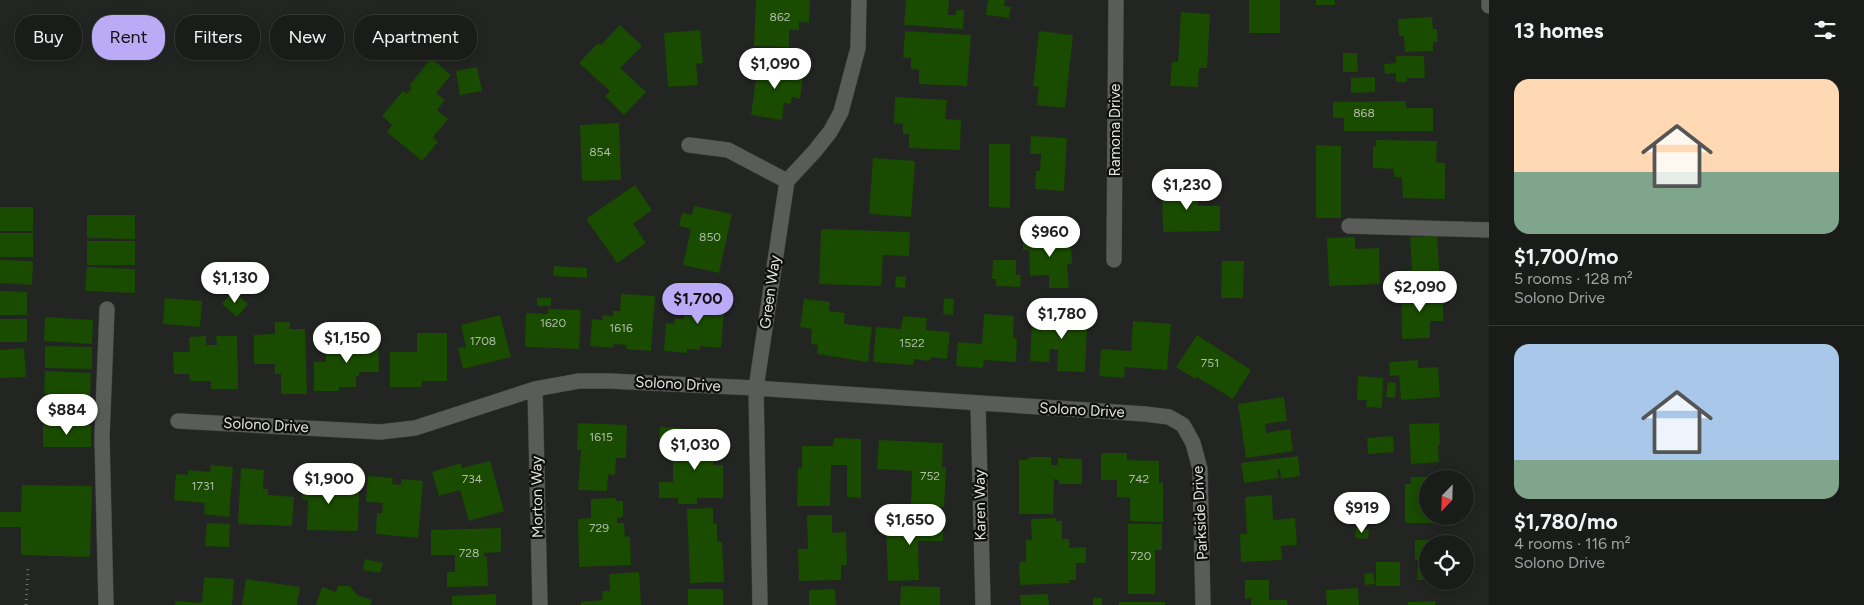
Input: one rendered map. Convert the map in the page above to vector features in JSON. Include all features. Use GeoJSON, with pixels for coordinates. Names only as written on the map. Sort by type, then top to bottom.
{"type":"FeatureCollection","features":[{"type":"Feature","properties":{"kind":"street"},"geometry":{"type":"LineString","coordinates":[[689,145],[728,150],[786,181],[830,132],[841,112],[858,48],[859,0]]}},
{"type":"Feature","properties":{"kind":"street","name":"Ramona Drive"},"geometry":{"type":"LineString","coordinates":[[1114,260],[1116,0]]}},
{"type":"Feature","properties":{"kind":"street"},"geometry":{"type":"LineString","coordinates":[[1489,0],[1489,6]]}},
{"type":"Feature","properties":{"kind":"street","name":"Green Way"},"geometry":{"type":"LineString","coordinates":[[760,605],[756,388],[786,181]]}},
{"type":"Feature","properties":{"kind":"street"},"geometry":{"type":"LineString","coordinates":[[1348,226],[1489,230]]}},
{"type":"Feature","properties":{"kind":"street"},"geometry":{"type":"LineString","coordinates":[[106,605],[102,437],[107,309]]}},
{"type":"Feature","properties":{"kind":"street","name":"Solono Drive"},"geometry":{"type":"LineString","coordinates":[[178,421],[380,432],[415,428],[535,389],[579,381],[594,381],[756,388],[1145,414],[1169,417],[1183,425]]}},
{"type":"Feature","properties":{"kind":"street","name":"Morton Way"},"geometry":{"type":"LineString","coordinates":[[535,389],[540,605]]}},
{"type":"Feature","properties":{"kind":"street","name":"Karen Way"},"geometry":{"type":"LineString","coordinates":[[978,404],[982,605]]}},
{"type":"Feature","properties":{"kind":"street","name":"Parkside Drive"},"geometry":{"type":"LineString","coordinates":[[1183,425],[1193,443],[1200,469],[1203,605]]}},
{"type":"Feature","properties":{"kind":"path"},"geometry":{"type":"LineString","coordinates":[[26,605],[28,569]]}},
{"type":"Feature","properties":{"kind":"building"},"geometry":{"type":"Polygon","coordinates":[[[756,0],[810,0],[809,23],[799,22],[799,30],[789,30],[789,47],[754,46],[756,0]]]}},
{"type":"Feature","properties":{"kind":"building"},"geometry":{"type":"Polygon","coordinates":[[[906,0],[949,0],[948,15],[956,15],[956,10],[964,10],[963,29],[904,25],[906,0]]]}},
{"type":"Feature","properties":{"kind":"building"},"geometry":{"type":"Polygon","coordinates":[[[988,0],[1005,0],[1004,6],[1011,7],[1009,18],[986,15],[988,0]]]}},
{"type":"Feature","properties":{"kind":"building"},"geometry":{"type":"Polygon","coordinates":[[[1249,0],[1280,0],[1280,33],[1249,33],[1249,0]]]}},
{"type":"Feature","properties":{"kind":"building"},"geometry":{"type":"Polygon","coordinates":[[[1316,0],[1335,0],[1335,5],[1316,5],[1316,0]]]}},
{"type":"Feature","properties":{"kind":"building"},"geometry":{"type":"Polygon","coordinates":[[[1181,12],[1210,14],[1207,68],[1199,68],[1198,87],[1170,86],[1172,62],[1178,62],[1181,12]]]}},
{"type":"Feature","properties":{"kind":"building"},"geometry":{"type":"Polygon","coordinates":[[[1432,17],[1433,29],[1437,29],[1438,42],[1433,42],[1433,51],[1405,52],[1404,36],[1399,36],[1398,19],[1432,17]]]}},
{"type":"Feature","properties":{"kind":"building"},"geometry":{"type":"Polygon","coordinates":[[[620,25],[642,46],[620,68],[646,92],[624,115],[605,96],[610,91],[579,63],[598,43],[601,45],[620,25]]]}},
{"type":"Feature","properties":{"kind":"building"},"geometry":{"type":"Polygon","coordinates":[[[700,30],[703,63],[696,64],[698,85],[668,87],[664,33],[700,30]]]}},
{"type":"Feature","properties":{"kind":"building"},"geometry":{"type":"Polygon","coordinates":[[[905,31],[971,35],[967,86],[919,84],[919,70],[911,69],[911,58],[903,58],[905,31]]]}},
{"type":"Feature","properties":{"kind":"building"},"geometry":{"type":"Polygon","coordinates":[[[1039,31],[1073,35],[1065,108],[1037,105],[1039,87],[1033,86],[1039,31]]]}},
{"type":"Feature","properties":{"kind":"building"},"geometry":{"type":"Polygon","coordinates":[[[1343,53],[1357,53],[1358,72],[1343,72],[1343,53]]]}},
{"type":"Feature","properties":{"kind":"building"},"geometry":{"type":"Polygon","coordinates":[[[1396,56],[1424,56],[1425,78],[1407,78],[1407,82],[1396,82],[1396,73],[1385,74],[1384,64],[1396,63],[1396,56]]]}},
{"type":"Feature","properties":{"kind":"building"},"geometry":{"type":"Polygon","coordinates":[[[429,60],[433,60],[451,75],[436,93],[445,100],[437,110],[448,119],[433,137],[438,142],[422,161],[387,132],[392,125],[382,116],[403,91],[407,94],[412,88],[409,86],[429,60]]]}},
{"type":"Feature","properties":{"kind":"building"},"geometry":{"type":"Polygon","coordinates":[[[758,64],[804,71],[800,99],[792,97],[791,104],[784,103],[782,120],[751,115],[758,64]]]}},
{"type":"Feature","properties":{"kind":"building"},"geometry":{"type":"Polygon","coordinates":[[[477,67],[482,91],[460,95],[456,71],[477,67]]]}},
{"type":"Feature","properties":{"kind":"building"},"geometry":{"type":"Polygon","coordinates":[[[1375,77],[1375,92],[1351,93],[1351,78],[1375,77]]]}},
{"type":"Feature","properties":{"kind":"building"},"geometry":{"type":"Polygon","coordinates":[[[895,97],[947,100],[945,119],[961,120],[960,150],[909,148],[909,134],[903,134],[903,124],[894,123],[895,97]]]}},
{"type":"Feature","properties":{"kind":"building"},"geometry":{"type":"Polygon","coordinates":[[[1406,101],[1406,108],[1433,108],[1433,131],[1344,131],[1344,118],[1333,118],[1333,102],[1406,101]]]}},
{"type":"Feature","properties":{"kind":"building"},"geometry":{"type":"Polygon","coordinates":[[[619,123],[621,180],[582,181],[580,125],[619,123]]]}},
{"type":"Feature","properties":{"kind":"building"},"geometry":{"type":"Polygon","coordinates":[[[1031,136],[1067,138],[1064,191],[1035,189],[1036,171],[1040,171],[1041,154],[1030,154],[1031,136]]]}},
{"type":"Feature","properties":{"kind":"building"},"geometry":{"type":"Polygon","coordinates":[[[1376,140],[1437,141],[1436,162],[1445,163],[1445,199],[1403,198],[1402,177],[1394,177],[1394,169],[1373,168],[1373,146],[1376,146],[1376,140]]]}},
{"type":"Feature","properties":{"kind":"building"},"geometry":{"type":"Polygon","coordinates":[[[989,144],[1010,144],[1010,208],[989,207],[989,144]]]}},
{"type":"Feature","properties":{"kind":"building"},"geometry":{"type":"Polygon","coordinates":[[[1316,145],[1341,146],[1341,218],[1316,218],[1316,145]]]}},
{"type":"Feature","properties":{"kind":"building"},"geometry":{"type":"Polygon","coordinates":[[[873,158],[915,161],[911,217],[869,214],[873,158]]]}},
{"type":"Feature","properties":{"kind":"building"},"geometry":{"type":"Polygon","coordinates":[[[1197,184],[1198,206],[1220,206],[1220,231],[1163,232],[1162,185],[1197,184]]]}},
{"type":"Feature","properties":{"kind":"building"},"geometry":{"type":"Polygon","coordinates":[[[635,185],[652,210],[633,224],[646,243],[617,263],[586,219],[635,185]]]}},
{"type":"Feature","properties":{"kind":"building"},"geometry":{"type":"Polygon","coordinates":[[[694,206],[732,214],[719,273],[683,265],[691,229],[679,226],[682,213],[692,215],[694,206]]]}},
{"type":"Feature","properties":{"kind":"building"},"geometry":{"type":"Polygon","coordinates":[[[0,207],[33,207],[33,231],[0,231],[0,207]]]}},
{"type":"Feature","properties":{"kind":"building"},"geometry":{"type":"Polygon","coordinates":[[[87,215],[135,215],[135,239],[87,238],[87,215]]]}},
{"type":"Feature","properties":{"kind":"building"},"geometry":{"type":"Polygon","coordinates":[[[821,229],[910,232],[909,256],[883,255],[881,286],[819,284],[821,229]]]}},
{"type":"Feature","properties":{"kind":"building"},"geometry":{"type":"Polygon","coordinates":[[[0,233],[33,233],[33,257],[0,257],[0,233]]]}},
{"type":"Feature","properties":{"kind":"building"},"geometry":{"type":"Polygon","coordinates":[[[1067,234],[1067,246],[1071,245],[1072,264],[1067,264],[1069,288],[1049,288],[1049,275],[1030,276],[1029,250],[1023,250],[1023,236],[1067,234]]]}},
{"type":"Feature","properties":{"kind":"building"},"geometry":{"type":"Polygon","coordinates":[[[1437,236],[1440,281],[1400,283],[1400,271],[1412,270],[1410,237],[1437,236]]]}},
{"type":"Feature","properties":{"kind":"building"},"geometry":{"type":"Polygon","coordinates":[[[1355,237],[1355,249],[1379,248],[1380,284],[1329,286],[1327,238],[1355,237]]]}},
{"type":"Feature","properties":{"kind":"building"},"geometry":{"type":"Polygon","coordinates":[[[87,241],[135,241],[135,265],[87,265],[87,241]]]}},
{"type":"Feature","properties":{"kind":"building"},"geometry":{"type":"Polygon","coordinates":[[[0,260],[33,261],[32,285],[0,283],[0,260]]]}},
{"type":"Feature","properties":{"kind":"building"},"geometry":{"type":"Polygon","coordinates":[[[993,260],[1016,260],[1016,275],[1021,275],[1020,287],[996,286],[996,279],[992,279],[993,260]]]}},
{"type":"Feature","properties":{"kind":"building"},"geometry":{"type":"Polygon","coordinates":[[[1222,261],[1244,261],[1243,298],[1221,298],[1222,261]]]}},
{"type":"Feature","properties":{"kind":"building"},"geometry":{"type":"Polygon","coordinates":[[[554,266],[587,268],[587,278],[553,276],[554,266]]]}},
{"type":"Feature","properties":{"kind":"building"},"geometry":{"type":"Polygon","coordinates":[[[87,267],[135,269],[135,293],[85,291],[87,267]]]}},
{"type":"Feature","properties":{"kind":"building"},"geometry":{"type":"Polygon","coordinates":[[[896,276],[906,277],[905,288],[895,287],[896,276]]]}},
{"type":"Feature","properties":{"kind":"building"},"geometry":{"type":"Polygon","coordinates":[[[0,291],[27,292],[27,315],[0,315],[0,291]]]}},
{"type":"Feature","properties":{"kind":"building"},"geometry":{"type":"Polygon","coordinates":[[[233,291],[248,304],[237,317],[222,304],[233,291]]]}},
{"type":"Feature","properties":{"kind":"building"},"geometry":{"type":"Polygon","coordinates":[[[1443,291],[1443,321],[1430,321],[1430,338],[1402,339],[1401,292],[1443,291]]]}},
{"type":"Feature","properties":{"kind":"building"},"geometry":{"type":"Polygon","coordinates":[[[692,293],[725,296],[721,348],[700,346],[700,350],[687,349],[687,353],[664,351],[666,323],[674,324],[675,319],[684,319],[685,311],[691,311],[692,293]]]}},
{"type":"Feature","properties":{"kind":"building"},"geometry":{"type":"Polygon","coordinates":[[[621,294],[655,296],[651,351],[626,349],[627,345],[614,344],[613,348],[590,346],[592,319],[603,320],[603,315],[613,316],[613,311],[620,311],[621,294]]]}},
{"type":"Feature","properties":{"kind":"building"},"geometry":{"type":"Polygon","coordinates":[[[165,298],[202,301],[200,327],[163,324],[165,298]]]}},
{"type":"Feature","properties":{"kind":"building"},"geometry":{"type":"Polygon","coordinates":[[[537,298],[551,298],[551,306],[537,306],[537,298]]]}},
{"type":"Feature","properties":{"kind":"building"},"geometry":{"type":"Polygon","coordinates":[[[944,298],[954,299],[953,315],[943,314],[944,298]]]}},
{"type":"Feature","properties":{"kind":"building"},"geometry":{"type":"Polygon","coordinates":[[[804,299],[830,302],[829,311],[845,313],[844,324],[872,327],[868,362],[817,354],[818,345],[811,344],[812,329],[800,327],[804,299]]]}},
{"type":"Feature","properties":{"kind":"building"},"geometry":{"type":"Polygon","coordinates":[[[1073,305],[1088,306],[1085,372],[1057,371],[1058,350],[1050,349],[1049,362],[1030,361],[1032,317],[1072,319],[1073,305]]]}},
{"type":"Feature","properties":{"kind":"building"},"geometry":{"type":"Polygon","coordinates":[[[548,309],[581,310],[579,349],[525,347],[526,313],[548,314],[548,309]]]}},
{"type":"Feature","properties":{"kind":"building"},"geometry":{"type":"Polygon","coordinates":[[[984,314],[1014,316],[1013,338],[1017,338],[1016,362],[984,360],[983,368],[956,366],[958,342],[982,344],[984,314]]]}},
{"type":"Feature","properties":{"kind":"building"},"geometry":{"type":"Polygon","coordinates":[[[500,315],[511,357],[463,369],[458,348],[466,347],[461,325],[500,315]]]}},
{"type":"Feature","properties":{"kind":"building"},"geometry":{"type":"Polygon","coordinates":[[[903,316],[927,318],[926,330],[950,332],[947,359],[931,357],[929,361],[914,359],[913,365],[873,362],[876,327],[901,329],[903,316]]]}},
{"type":"Feature","properties":{"kind":"building"},"geometry":{"type":"Polygon","coordinates":[[[45,317],[93,320],[92,344],[44,341],[45,317]]]}},
{"type":"Feature","properties":{"kind":"building"},"geometry":{"type":"Polygon","coordinates":[[[0,319],[27,319],[27,342],[0,342],[0,319]]]}},
{"type":"Feature","properties":{"kind":"building"},"geometry":{"type":"Polygon","coordinates":[[[1133,321],[1171,324],[1167,370],[1125,367],[1124,378],[1099,376],[1101,349],[1131,351],[1133,321]]]}},
{"type":"Feature","properties":{"kind":"building"},"geometry":{"type":"Polygon","coordinates":[[[275,322],[290,322],[290,329],[305,329],[307,394],[281,394],[281,374],[275,374],[275,364],[254,364],[254,335],[275,334],[275,322]]]}},
{"type":"Feature","properties":{"kind":"building"},"geometry":{"type":"Polygon","coordinates":[[[417,333],[447,333],[447,381],[422,381],[422,387],[390,387],[390,352],[417,352],[417,333]]]}},
{"type":"Feature","properties":{"kind":"building"},"geometry":{"type":"Polygon","coordinates":[[[1197,335],[1251,370],[1233,399],[1176,367],[1197,335]]]}},
{"type":"Feature","properties":{"kind":"building"},"geometry":{"type":"Polygon","coordinates":[[[206,336],[206,345],[217,345],[216,336],[237,336],[238,389],[211,389],[211,381],[190,381],[189,374],[174,374],[173,352],[190,352],[189,337],[206,336]]]}},
{"type":"Feature","properties":{"kind":"building"},"geometry":{"type":"Polygon","coordinates":[[[378,336],[379,372],[359,372],[359,376],[356,376],[356,387],[339,387],[339,391],[314,391],[314,362],[326,362],[326,350],[344,347],[344,337],[378,336]]]}},
{"type":"Feature","properties":{"kind":"building"},"geometry":{"type":"Polygon","coordinates":[[[45,346],[92,347],[92,369],[45,368],[45,346]]]}},
{"type":"Feature","properties":{"kind":"building"},"geometry":{"type":"Polygon","coordinates":[[[24,348],[26,377],[0,378],[0,350],[24,348]]]}},
{"type":"Feature","properties":{"kind":"building"},"geometry":{"type":"Polygon","coordinates":[[[1418,360],[1418,368],[1438,367],[1440,397],[1401,400],[1399,375],[1390,376],[1389,362],[1418,360]]]}},
{"type":"Feature","properties":{"kind":"building"},"geometry":{"type":"Polygon","coordinates":[[[45,371],[91,373],[90,396],[44,394],[45,371]]]}},
{"type":"Feature","properties":{"kind":"building"},"geometry":{"type":"Polygon","coordinates":[[[1358,376],[1383,378],[1382,408],[1366,407],[1367,400],[1357,400],[1358,376]]]}},
{"type":"Feature","properties":{"kind":"building"},"geometry":{"type":"Polygon","coordinates":[[[1388,382],[1396,383],[1395,398],[1386,397],[1388,382]]]}},
{"type":"Feature","properties":{"kind":"building"},"geometry":{"type":"Polygon","coordinates":[[[44,397],[93,399],[92,422],[43,420],[44,397]]]}},
{"type":"Feature","properties":{"kind":"building"},"geometry":{"type":"Polygon","coordinates":[[[1284,397],[1287,421],[1265,424],[1266,433],[1290,429],[1293,451],[1246,458],[1238,404],[1284,397]]]}},
{"type":"Feature","properties":{"kind":"building"},"geometry":{"type":"Polygon","coordinates":[[[578,423],[627,425],[626,458],[616,458],[615,475],[608,474],[607,491],[578,490],[581,450],[577,450],[578,423]]]}},
{"type":"Feature","properties":{"kind":"building"},"geometry":{"type":"Polygon","coordinates":[[[1439,423],[1439,462],[1411,464],[1409,424],[1439,423]]]}},
{"type":"Feature","properties":{"kind":"building"},"geometry":{"type":"Polygon","coordinates":[[[43,424],[91,425],[91,447],[43,447],[43,424]]]}},
{"type":"Feature","properties":{"kind":"building"},"geometry":{"type":"Polygon","coordinates":[[[660,427],[682,428],[682,440],[659,439],[660,427]]]}},
{"type":"Feature","properties":{"kind":"building"},"geometry":{"type":"Polygon","coordinates":[[[684,431],[714,431],[714,465],[723,465],[723,498],[697,498],[697,504],[678,504],[678,498],[659,498],[659,482],[673,482],[673,450],[684,450],[684,431]]]}},
{"type":"Feature","properties":{"kind":"building"},"geometry":{"type":"Polygon","coordinates":[[[1393,436],[1394,452],[1368,454],[1367,438],[1393,436]]]}},
{"type":"Feature","properties":{"kind":"building"},"geometry":{"type":"Polygon","coordinates":[[[834,438],[861,439],[861,498],[847,497],[847,465],[831,465],[830,506],[797,506],[798,468],[802,468],[802,446],[833,446],[834,438]]]}},
{"type":"Feature","properties":{"kind":"building"},"geometry":{"type":"Polygon","coordinates":[[[879,440],[943,443],[942,467],[946,467],[944,507],[911,505],[912,471],[877,469],[879,440]]]}},
{"type":"Feature","properties":{"kind":"building"},"geometry":{"type":"Polygon","coordinates":[[[1101,453],[1127,453],[1127,460],[1159,461],[1159,483],[1163,482],[1163,522],[1130,521],[1130,498],[1117,497],[1117,480],[1101,480],[1101,453]]]}},
{"type":"Feature","properties":{"kind":"building"},"geometry":{"type":"Polygon","coordinates":[[[1298,456],[1300,476],[1281,479],[1280,469],[1277,469],[1279,478],[1244,483],[1241,463],[1298,456]]]}},
{"type":"Feature","properties":{"kind":"building"},"geometry":{"type":"Polygon","coordinates":[[[1029,457],[1051,457],[1051,465],[1058,465],[1058,458],[1082,459],[1082,484],[1059,484],[1059,480],[1054,479],[1053,514],[1019,514],[1019,460],[1027,460],[1029,457]]]}},
{"type":"Feature","properties":{"kind":"building"},"geometry":{"type":"Polygon","coordinates":[[[490,461],[504,511],[469,521],[460,490],[439,496],[432,472],[461,463],[462,468],[490,461]]]}},
{"type":"Feature","properties":{"kind":"building"},"geometry":{"type":"Polygon","coordinates":[[[211,465],[233,467],[229,517],[204,514],[205,503],[174,500],[176,474],[188,475],[188,470],[210,472],[211,465]]]}},
{"type":"Feature","properties":{"kind":"building"},"geometry":{"type":"Polygon","coordinates":[[[241,468],[264,470],[263,489],[268,489],[268,495],[294,497],[292,526],[238,524],[241,468]]]}},
{"type":"Feature","properties":{"kind":"building"},"geometry":{"type":"Polygon","coordinates":[[[303,470],[327,471],[326,492],[359,493],[358,531],[307,530],[308,500],[302,499],[303,470]]]}},
{"type":"Feature","properties":{"kind":"building"},"geometry":{"type":"Polygon","coordinates":[[[368,476],[393,478],[392,484],[401,485],[401,479],[423,481],[418,538],[376,534],[377,513],[382,513],[383,503],[366,502],[368,476]]]}},
{"type":"Feature","properties":{"kind":"building"},"geometry":{"type":"Polygon","coordinates":[[[1411,477],[1419,477],[1419,523],[1405,523],[1405,484],[1411,484],[1411,477]]]}},
{"type":"Feature","properties":{"kind":"building"},"geometry":{"type":"Polygon","coordinates":[[[22,485],[92,486],[90,557],[21,555],[21,527],[0,527],[0,512],[21,512],[22,485]]]}},
{"type":"Feature","properties":{"kind":"building"},"geometry":{"type":"Polygon","coordinates":[[[1272,495],[1273,520],[1295,518],[1297,545],[1281,546],[1282,560],[1241,562],[1240,534],[1247,534],[1245,497],[1272,495]]]}},
{"type":"Feature","properties":{"kind":"building"},"geometry":{"type":"Polygon","coordinates":[[[616,498],[616,501],[623,501],[623,517],[617,518],[617,523],[624,523],[625,537],[630,536],[631,565],[579,567],[578,519],[591,518],[591,499],[616,498]]]}},
{"type":"Feature","properties":{"kind":"building"},"geometry":{"type":"Polygon","coordinates":[[[713,508],[713,524],[717,524],[717,542],[722,542],[724,582],[690,583],[687,509],[713,508]]]}},
{"type":"Feature","properties":{"kind":"building"},"geometry":{"type":"Polygon","coordinates":[[[807,515],[832,515],[832,533],[846,532],[847,565],[841,565],[841,580],[799,581],[798,549],[808,549],[807,515]]]}},
{"type":"Feature","properties":{"kind":"building"},"geometry":{"type":"Polygon","coordinates":[[[943,515],[943,541],[918,541],[919,580],[888,581],[886,524],[916,524],[915,516],[943,515]]]}},
{"type":"Feature","properties":{"kind":"building"},"geometry":{"type":"Polygon","coordinates":[[[1056,518],[1056,521],[1062,521],[1062,539],[1069,539],[1069,548],[1086,547],[1086,563],[1076,563],[1076,580],[1069,580],[1070,583],[1020,585],[1019,562],[1026,561],[1026,540],[1032,540],[1031,519],[1056,518]]]}},
{"type":"Feature","properties":{"kind":"building"},"geometry":{"type":"Polygon","coordinates":[[[207,523],[230,524],[229,547],[205,546],[207,523]]]}},
{"type":"Feature","properties":{"kind":"building"},"geometry":{"type":"Polygon","coordinates":[[[1128,524],[1162,524],[1162,550],[1155,550],[1155,594],[1128,594],[1128,524]]]}},
{"type":"Feature","properties":{"kind":"building"},"geometry":{"type":"Polygon","coordinates":[[[501,528],[501,552],[484,553],[484,557],[487,557],[488,586],[447,587],[447,572],[455,572],[455,555],[431,555],[431,530],[501,528]]]}},
{"type":"Feature","properties":{"kind":"building"},"geometry":{"type":"Polygon","coordinates":[[[1356,528],[1369,530],[1368,539],[1355,538],[1356,528]]]}},
{"type":"Feature","properties":{"kind":"building"},"geometry":{"type":"Polygon","coordinates":[[[1415,540],[1419,540],[1419,580],[1417,580],[1418,560],[1415,560],[1415,540]]]}},
{"type":"Feature","properties":{"kind":"building"},"geometry":{"type":"Polygon","coordinates":[[[365,559],[383,563],[380,573],[363,570],[365,559]]]}},
{"type":"Feature","properties":{"kind":"building"},"geometry":{"type":"Polygon","coordinates":[[[1376,562],[1400,562],[1400,586],[1376,586],[1376,562]]]}},
{"type":"Feature","properties":{"kind":"building"},"geometry":{"type":"Polygon","coordinates":[[[639,572],[641,605],[581,605],[581,602],[603,600],[602,591],[610,591],[609,574],[639,572]]]}},
{"type":"Feature","properties":{"kind":"building"},"geometry":{"type":"Polygon","coordinates":[[[1373,573],[1375,584],[1365,585],[1364,574],[1373,573]]]}},
{"type":"Feature","properties":{"kind":"building"},"geometry":{"type":"Polygon","coordinates":[[[204,577],[234,579],[232,605],[175,605],[176,601],[202,603],[204,577]]]}},
{"type":"Feature","properties":{"kind":"building"},"geometry":{"type":"Polygon","coordinates":[[[246,579],[300,587],[297,605],[242,605],[246,579]]]}},
{"type":"Feature","properties":{"kind":"building"},"geometry":{"type":"Polygon","coordinates":[[[1245,580],[1269,580],[1269,600],[1287,600],[1288,605],[1251,605],[1251,598],[1245,599],[1245,580]]]}},
{"type":"Feature","properties":{"kind":"building"},"geometry":{"type":"Polygon","coordinates":[[[338,586],[350,586],[357,595],[372,600],[370,605],[316,605],[322,587],[336,592],[338,586]]]}},
{"type":"Feature","properties":{"kind":"building"},"geometry":{"type":"Polygon","coordinates":[[[901,586],[940,587],[940,605],[900,605],[901,586]]]}},
{"type":"Feature","properties":{"kind":"building"},"geometry":{"type":"Polygon","coordinates":[[[1358,588],[1359,605],[1327,605],[1326,590],[1358,588]]]}},
{"type":"Feature","properties":{"kind":"building"},"geometry":{"type":"Polygon","coordinates":[[[688,589],[723,589],[723,605],[688,605],[688,589]]]}},
{"type":"Feature","properties":{"kind":"building"},"geometry":{"type":"Polygon","coordinates":[[[835,589],[836,605],[809,605],[809,590],[835,589]]]}},
{"type":"Feature","properties":{"kind":"building"},"geometry":{"type":"Polygon","coordinates":[[[496,594],[496,605],[452,605],[452,596],[496,594]]]}},
{"type":"Feature","properties":{"kind":"building"},"geometry":{"type":"Polygon","coordinates":[[[1048,594],[1049,605],[1021,605],[1020,595],[1048,594]]]}},
{"type":"Feature","properties":{"kind":"building"},"geometry":{"type":"Polygon","coordinates":[[[1093,598],[1102,598],[1102,605],[1093,605],[1093,598]]]}},
{"type":"Feature","properties":{"kind":"building"},"geometry":{"type":"Polygon","coordinates":[[[1435,601],[1435,605],[1408,605],[1408,602],[1435,601]]]}},
{"type":"Feature","properties":{"kind":"building"},"geometry":{"type":"Polygon","coordinates":[[[1119,602],[1165,602],[1165,605],[1119,605],[1119,602]]]}}]}
